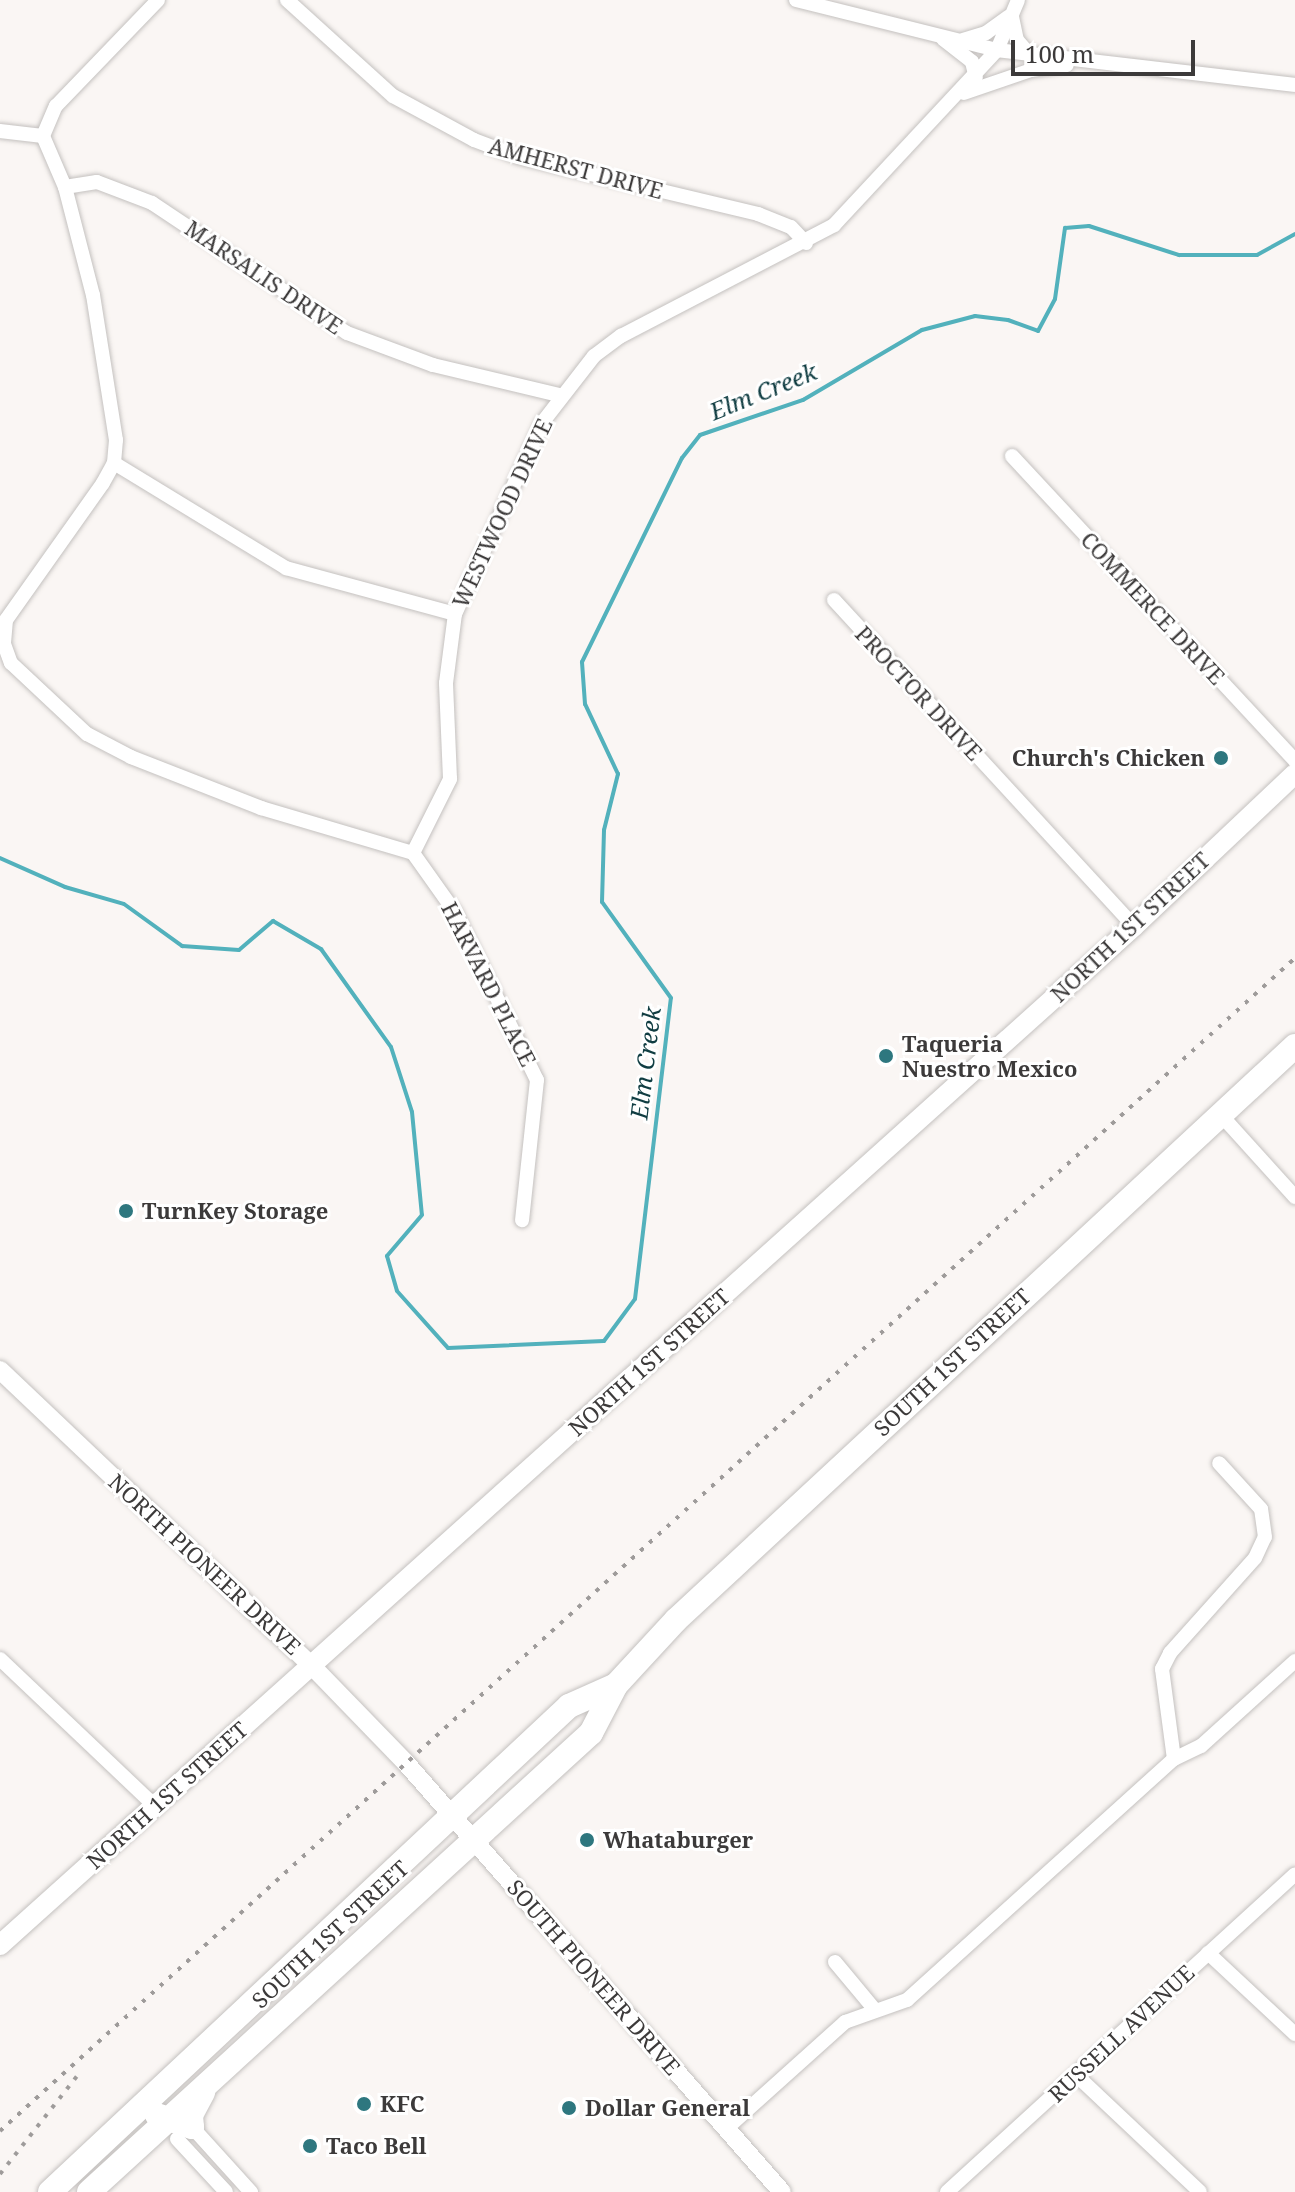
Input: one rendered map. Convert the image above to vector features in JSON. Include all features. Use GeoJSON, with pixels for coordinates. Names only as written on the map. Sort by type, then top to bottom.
{"type":"FeatureCollection","features":[{"type":"Feature","properties":{"kind":"main road","name":"NORTH 1ST STREET"},"geometry":{"type":"LineString","coordinates":[[0,1945],[1134,926],[1295,774]]}},
{"type":"Feature","properties":{"kind":"main road","name":"SOUTH 1ST STREET"},"geometry":{"type":"LineString","coordinates":[[89,2192],[128,2157],[175,2125],[206,2087],[477,1842],[597,1728],[616,1685],[758,1540],[1295,1046]]}},
{"type":"Feature","properties":{"kind":"main road","name":"SOUTH 1ST STREET"},"geometry":{"type":"LineString","coordinates":[[50,2192],[455,1817],[569,1706],[616,1685]]}},
{"type":"Feature","properties":{"kind":"main road"},"geometry":{"type":"LineString","coordinates":[[135,2115],[175,2125],[176,2078]]}},
{"type":"Feature","properties":{"kind":"street"},"geometry":{"type":"LineString","coordinates":[[158,0],[56,106],[43,136],[65,187],[93,295],[116,440],[114,463],[3,620],[4,644],[11,663],[87,734],[214,792],[413,853]]}},
{"type":"Feature","properties":{"kind":"street","name":"AMHERST DRIVE"},"geometry":{"type":"LineString","coordinates":[[287,0],[393,96],[474,140],[519,157],[758,214],[791,227],[806,243]]}},
{"type":"Feature","properties":{"kind":"street"},"geometry":{"type":"LineString","coordinates":[[796,0],[997,50],[1295,85]]}},
{"type":"Feature","properties":{"kind":"street"},"geometry":{"type":"LineString","coordinates":[[961,40],[986,33],[1015,7]]}},
{"type":"Feature","properties":{"kind":"street"},"geometry":{"type":"LineString","coordinates":[[1015,7],[1017,40],[1030,55]]}},
{"type":"Feature","properties":{"kind":"street","name":"WESTWOOD DRIVE"},"geometry":{"type":"LineString","coordinates":[[413,853],[450,779],[446,683],[455,614],[491,528],[559,395],[621,336],[806,243],[834,225],[976,78],[997,50],[1015,7]]}},
{"type":"Feature","properties":{"kind":"street"},"geometry":{"type":"LineString","coordinates":[[936,34],[972,62],[976,78]]}},
{"type":"Feature","properties":{"kind":"street"},"geometry":{"type":"LineString","coordinates":[[956,96],[1031,70],[1087,62]]}},
{"type":"Feature","properties":{"kind":"street"},"geometry":{"type":"LineString","coordinates":[[0,131],[43,136]]}},
{"type":"Feature","properties":{"kind":"street","name":"MARSALIS DRIVE"},"geometry":{"type":"LineString","coordinates":[[65,187],[97,182],[152,203],[347,333],[433,365],[559,395]]}},
{"type":"Feature","properties":{"kind":"street","name":"COMMERCE DRIVE"},"geometry":{"type":"LineString","coordinates":[[1012,456],[1295,761]]}},
{"type":"Feature","properties":{"kind":"street"},"geometry":{"type":"LineString","coordinates":[[114,463],[286,568],[455,614]]}},
{"type":"Feature","properties":{"kind":"street","name":"PROCTOR DRIVE"},"geometry":{"type":"LineString","coordinates":[[834,600],[1134,926]]}},
{"type":"Feature","properties":{"kind":"street","name":"HARVARD PLACE"},"geometry":{"type":"LineString","coordinates":[[413,853],[455,912],[537,1080],[522,1220]]}},
{"type":"Feature","properties":{"kind":"street"},"geometry":{"type":"LineString","coordinates":[[1220,1114],[1295,1197]]}},
{"type":"Feature","properties":{"kind":"street","name":"NORTH PIONEER DRIVE"},"geometry":{"type":"LineString","coordinates":[[0,1370],[311,1665],[406,1763]]}},
{"type":"Feature","properties":{"kind":"street"},"geometry":{"type":"LineString","coordinates":[[1174,1759],[1162,1669],[1170,1653],[1255,1558],[1265,1537],[1261,1509],[1219,1463]]}},
{"type":"Feature","properties":{"kind":"street"},"geometry":{"type":"LineString","coordinates":[[0,1659],[155,1806]]}},
{"type":"Feature","properties":{"kind":"street"},"geometry":{"type":"LineString","coordinates":[[727,2128],[845,2022],[907,2000],[1174,1759],[1201,1746],[1295,1661]]}},
{"type":"Feature","properties":{"kind":"street","name":"SOUTH PIONEER DRIVE"},"geometry":{"type":"LineString","coordinates":[[406,1763],[782,2192]]}},
{"type":"Feature","properties":{"kind":"street","name":"RUSSELL AVENUE"},"geometry":{"type":"LineString","coordinates":[[947,2192],[1295,1874]]}},
{"type":"Feature","properties":{"kind":"street"},"geometry":{"type":"LineString","coordinates":[[1208,1953],[1295,2034]]}},
{"type":"Feature","properties":{"kind":"street"},"geometry":{"type":"LineString","coordinates":[[835,1962],[875,2010]]}},
{"type":"Feature","properties":{"kind":"street"},"geometry":{"type":"LineString","coordinates":[[1076,2075],[1200,2192]]}},
{"type":"Feature","properties":{"kind":"street"},"geometry":{"type":"LineString","coordinates":[[175,2125],[226,2192]]}},
{"type":"Feature","properties":{"kind":"street"},"geometry":{"type":"LineString","coordinates":[[175,2125],[251,2192]]}},
{"type":"Feature","properties":{"kind":"waterway","name":"Elm Creek"},"geometry":{"type":"LineString","coordinates":[[0,858],[65,887],[124,904],[182,946],[239,950],[273,921],[321,949],[391,1047],[412,1112],[422,1215],[387,1256],[397,1291],[448,1348],[604,1341],[635,1299],[671,998],[602,902],[604,830],[618,774],[585,704],[582,662],[682,458],[700,435],[803,400],[922,330],[975,316],[1008,320],[1038,331],[1055,299],[1065,228],[1089,226],[1179,255],[1257,255],[1295,234]]}},
{"type":"Feature","properties":{"kind":"railway"},"geometry":{"type":"LineString","coordinates":[[0,2131],[1295,958]]}},
{"type":"Feature","properties":{"kind":"railway"},"geometry":{"type":"LineString","coordinates":[[0,2174],[81,2071]]}},
{"type":"Feature","properties":{"kind":"place","name":"Church's Chicken"},"geometry":{"type":"Point","coordinates":[1221,758]}},
{"type":"Feature","properties":{"kind":"place","name":"Taqueria Nuestro Mexico"},"geometry":{"type":"Point","coordinates":[886,1056]}},
{"type":"Feature","properties":{"kind":"place","name":"TurnKey Storage"},"geometry":{"type":"Point","coordinates":[126,1211]}},
{"type":"Feature","properties":{"kind":"place","name":"Whataburger"},"geometry":{"type":"Point","coordinates":[587,1840]}},
{"type":"Feature","properties":{"kind":"place","name":"KFC"},"geometry":{"type":"Point","coordinates":[364,2104]}},
{"type":"Feature","properties":{"kind":"place","name":"Dollar General"},"geometry":{"type":"Point","coordinates":[569,2108]}},
{"type":"Feature","properties":{"kind":"place","name":"Taco Bell"},"geometry":{"type":"Point","coordinates":[310,2146]}}]}
